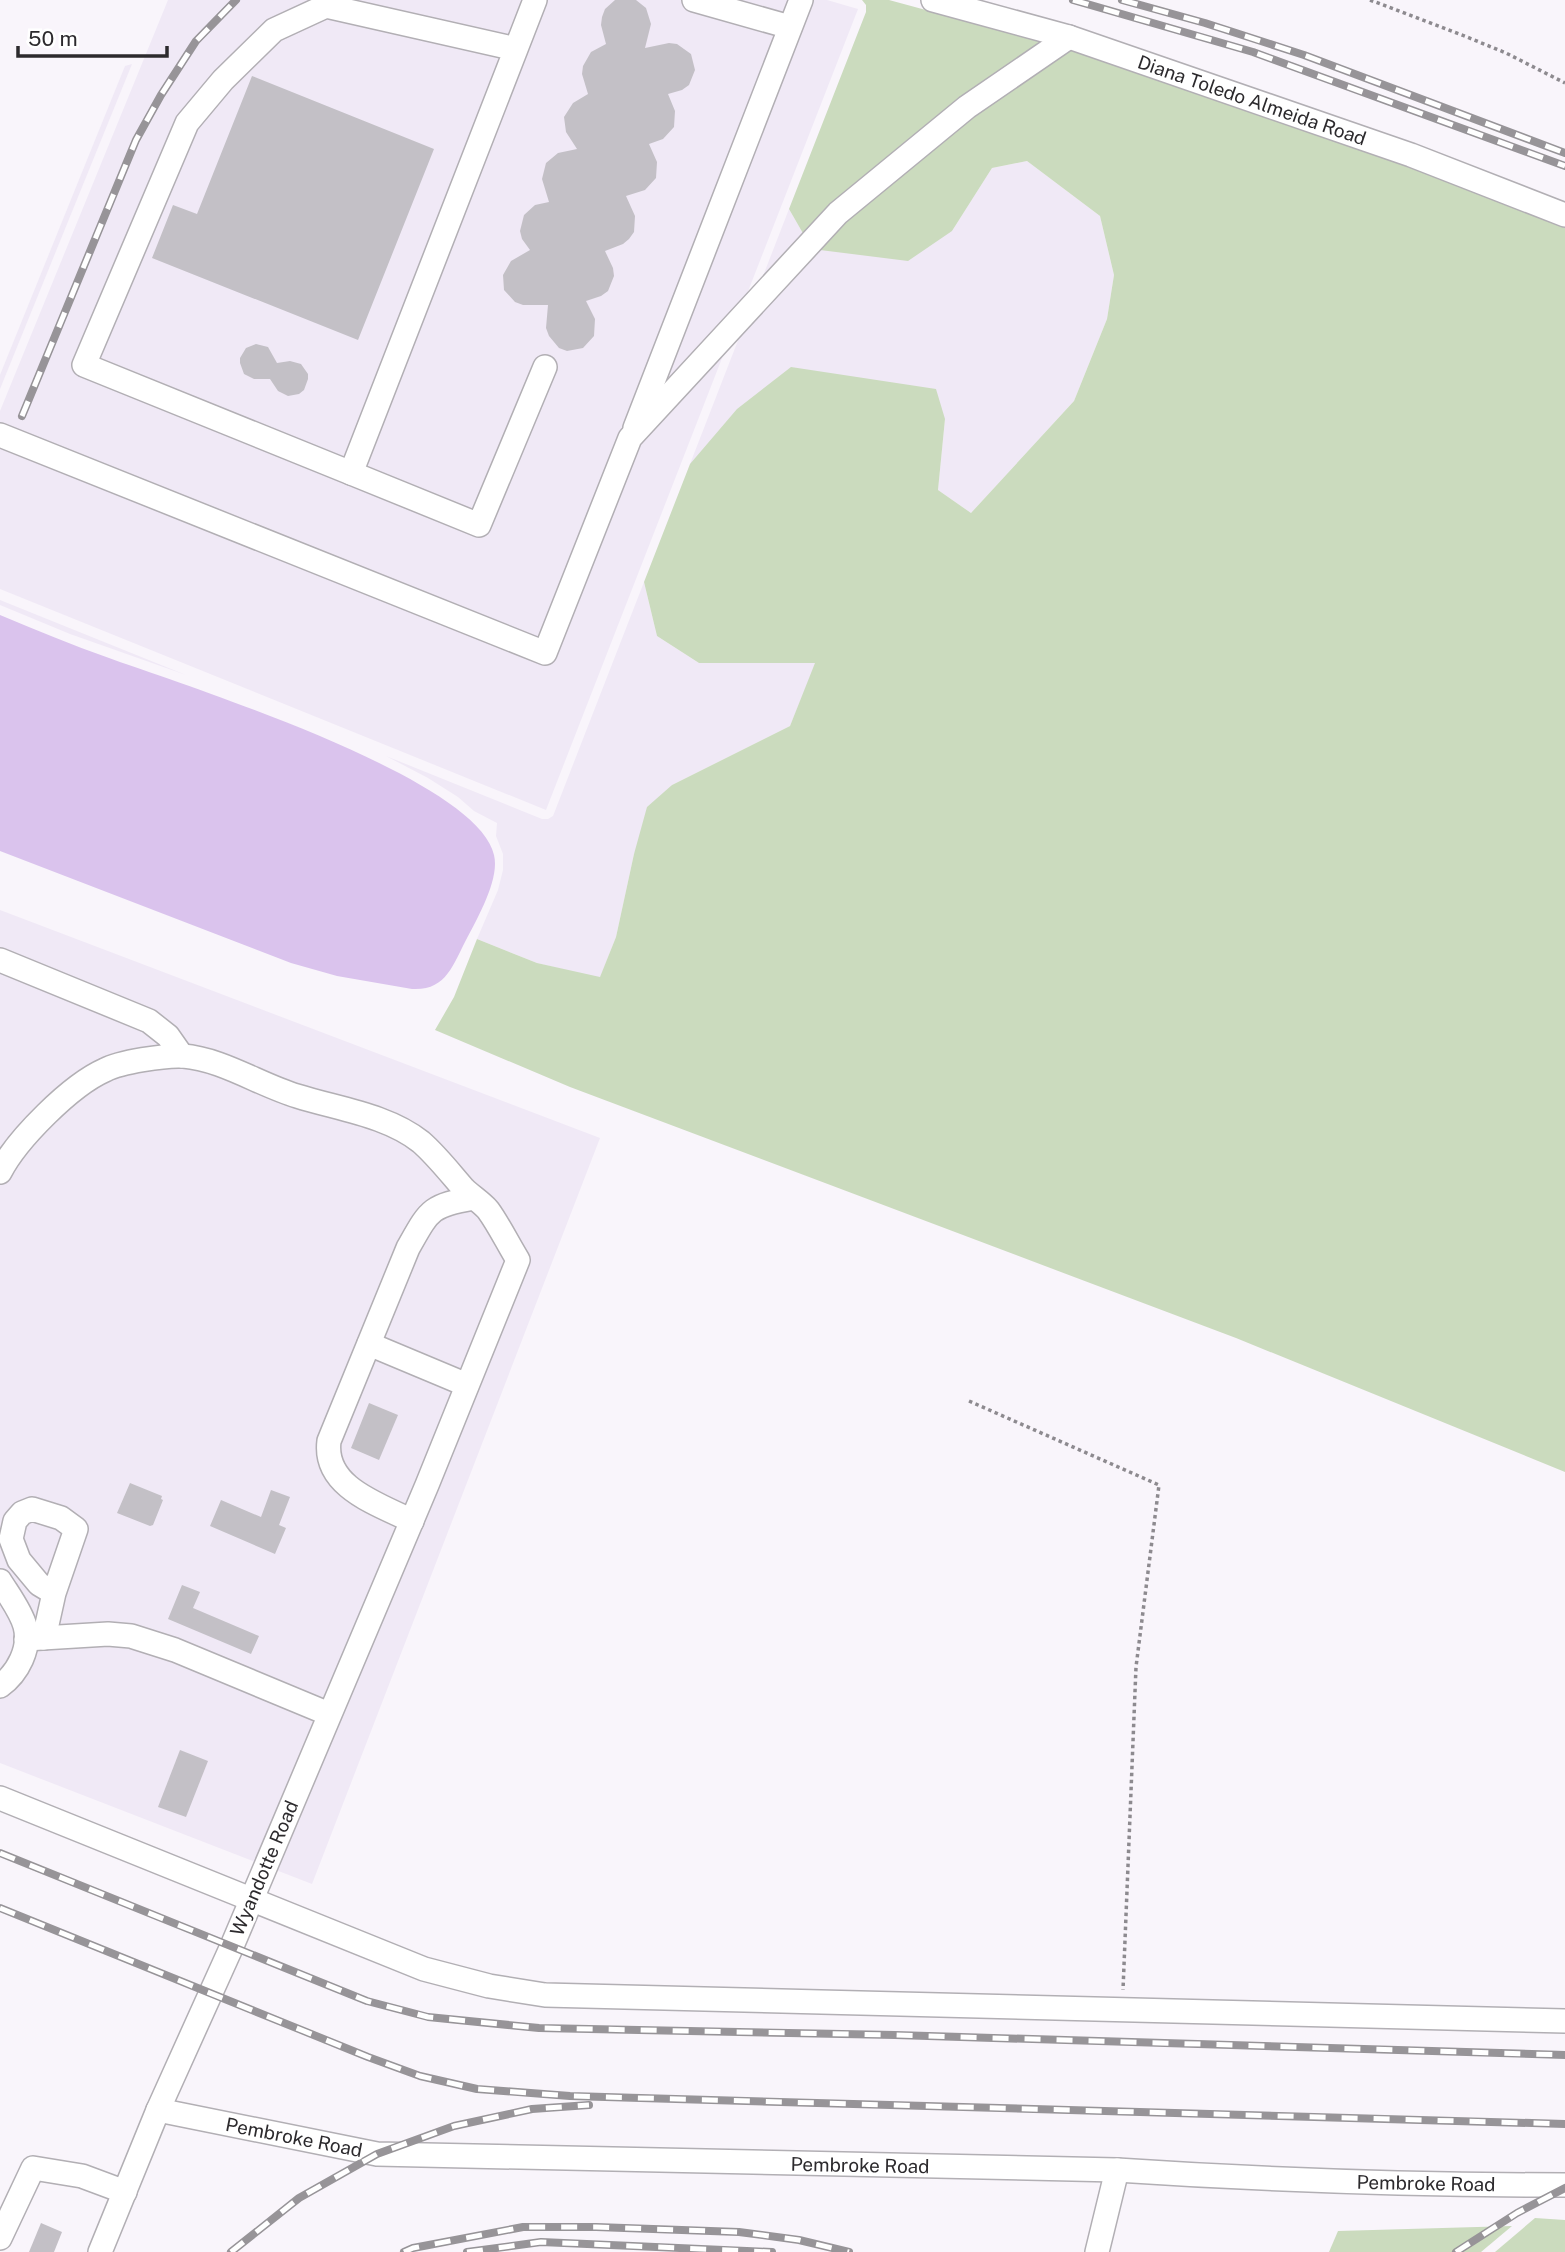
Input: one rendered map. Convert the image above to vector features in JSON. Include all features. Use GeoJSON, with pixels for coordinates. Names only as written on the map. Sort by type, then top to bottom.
{"type":"FeatureCollection","features":[{"type":"Feature","properties":{"kind":"street"},"geometry":{"type":"LineString","coordinates":[[351,473],[535,0]]}},
{"type":"Feature","properties":{"kind":"street"},"geometry":{"type":"LineString","coordinates":[[694,0],[790,27]]}},
{"type":"Feature","properties":{"kind":"street"},"geometry":{"type":"LineString","coordinates":[[0,435],[545,653],[801,0]]}},
{"type":"Feature","properties":{"kind":"street","name":"Diana Toledo Almeida Road"},"geometry":{"type":"LineString","coordinates":[[933,0],[1069,37],[1411,155],[1565,215]]}},
{"type":"Feature","properties":{"kind":"street"},"geometry":{"type":"LineString","coordinates":[[516,49],[326,6],[274,30],[223,80],[187,123],[85,365],[479,525],[545,367]]}},
{"type":"Feature","properties":{"kind":"street"},"geometry":{"type":"LineString","coordinates":[[631,438],[838,213],[967,107],[1069,37]]}},
{"type":"Feature","properties":{"kind":"street"},"geometry":{"type":"LineString","coordinates":[[0,960],[149,1021],[168,1036],[183,1056]]}},
{"type":"Feature","properties":{"kind":"street"},"geometry":{"type":"LineString","coordinates":[[0,1172],[33,1128],[80,1084],[107,1069],[148,1059],[183,1056],[215,1064],[284,1092],[393,1126],[419,1140],[474,1198]]}},
{"type":"Feature","properties":{"kind":"street"},"geometry":{"type":"LineString","coordinates":[[412,1521],[358,1493],[340,1479],[331,1467],[327,1454],[329,1441],[408,1248],[421,1225],[432,1211],[444,1203],[474,1198]]}},
{"type":"Feature","properties":{"kind":"street","name":"Wyandotte Road"},"geometry":{"type":"LineString","coordinates":[[100,2252],[158,2110],[252,1898],[428,1485],[517,1260],[487,1209],[474,1198]]}},
{"type":"Feature","properties":{"kind":"street"},"geometry":{"type":"LineString","coordinates":[[369,1344],[467,1385]]}},
{"type":"Feature","properties":{"kind":"street"},"geometry":{"type":"LineString","coordinates":[[0,1581],[35,1638]]}},
{"type":"Feature","properties":{"kind":"street"},"geometry":{"type":"LineString","coordinates":[[0,1686],[10,1679],[18,1668],[24,1653],[35,1638],[54,1593]]}},
{"type":"Feature","properties":{"kind":"street"},"geometry":{"type":"LineString","coordinates":[[35,1638],[108,1634],[131,1636],[175,1650],[329,1714]]}},
{"type":"Feature","properties":{"kind":"street"},"geometry":{"type":"LineString","coordinates":[[0,1798],[424,1969],[489,1986],[545,1995],[1565,2021]]}},
{"type":"Feature","properties":{"kind":"street","name":"Pembroke Road"},"geometry":{"type":"LineString","coordinates":[[158,2110],[377,2154],[1116,2171],[1230,2178],[1565,2185]]}},
{"type":"Feature","properties":{"kind":"street"},"geometry":{"type":"LineString","coordinates":[[0,2238],[33,2168],[82,2176],[125,2192]]}},
{"type":"Feature","properties":{"kind":"street"},"geometry":{"type":"LineString","coordinates":[[1097,2252],[1116,2171]]}},
{"type":"Feature","properties":{"kind":"path"},"geometry":{"type":"LineString","coordinates":[[1370,0],[1506,53],[1565,83]]}},
{"type":"Feature","properties":{"kind":"path"},"geometry":{"type":"LineString","coordinates":[[969,1401],[1158,1485],[1136,1667],[1123,2010]]}},
{"type":"Feature","properties":{"kind":"shaded area"},"geometry":{"type":"Polygon","coordinates":[[[168,0],[827,0],[858,9],[546,810],[0,589],[0,411],[168,0]]]}},
{"type":"Feature","properties":{"kind":"shaded area"},"geometry":{"type":"Polygon","coordinates":[[[132,64],[0,389],[0,375],[125,66],[132,64]]]}},
{"type":"Feature","properties":{"kind":"shaded area"},"geometry":{"type":"Polygon","coordinates":[[[1027,161],[1100,216],[1114,275],[1107,319],[1074,401],[971,513],[938,490],[945,419],[690,464],[789,209],[812,249],[952,231],[992,168],[1027,161]]]}},
{"type":"Feature","properties":{"kind":"shaded area"},"geometry":{"type":"Polygon","coordinates":[[[644,582],[657,636],[699,663],[816,663],[790,726],[672,785],[634,854],[616,937],[600,978],[537,963],[477,939],[498,890],[503,870],[503,854],[496,836],[497,823],[474,811],[428,778],[386,756],[542,819],[553,816],[644,582]]]}},
{"type":"Feature","properties":{"kind":"shaded area"},"geometry":{"type":"Polygon","coordinates":[[[0,600],[186,675],[70,634],[0,605],[0,600]]]}},
{"type":"Feature","properties":{"kind":"shaded area"},"geometry":{"type":"Polygon","coordinates":[[[0,615],[81,648],[323,737],[437,795],[476,825],[494,855],[494,875],[481,910],[447,975],[433,986],[412,989],[337,976],[291,963],[0,851],[0,615]]]}},
{"type":"Feature","properties":{"kind":"shaded area"},"geometry":{"type":"Polygon","coordinates":[[[0,910],[600,1138],[312,1884],[0,1763],[0,910]]]}},
{"type":"Feature","properties":{"kind":"green space"},"geometry":{"type":"Polygon","coordinates":[[[862,0],[889,0],[1066,48],[1407,166],[1565,228],[1565,1472],[1236,1338],[570,1087],[435,1030],[454,997],[477,939],[537,963],[600,977],[616,937],[647,807],[672,785],[790,726],[815,663],[699,663],[657,636],[644,582],[690,464],[737,409],[791,367],[936,389],[945,419],[938,490],[971,513],[1074,401],[1107,319],[1114,275],[1100,216],[1027,161],[992,168],[952,231],[908,261],[812,249],[789,209],[866,12],[866,5],[862,0]]]}},
{"type":"Feature","properties":{"kind":"green space"},"geometry":{"type":"Polygon","coordinates":[[[1535,2218],[1565,2220],[1565,2252],[1495,2252],[1535,2218]]]}},
{"type":"Feature","properties":{"kind":"green space"},"geometry":{"type":"Polygon","coordinates":[[[1512,2226],[1481,2252],[1329,2252],[1338,2231],[1512,2226]]]}},
{"type":"Feature","properties":{"kind":"building"},"geometry":{"type":"Polygon","coordinates":[[[615,0],[636,0],[646,8],[651,24],[645,48],[677,44],[691,54],[695,70],[689,85],[668,94],[675,111],[674,127],[663,139],[649,144],[657,162],[656,178],[645,190],[626,196],[635,216],[634,232],[623,244],[605,251],[614,276],[608,291],[586,301],[595,319],[594,336],[583,348],[567,351],[559,348],[549,336],[546,328],[548,305],[523,305],[515,302],[504,290],[503,275],[511,261],[530,250],[520,231],[524,215],[535,205],[549,202],[542,179],[546,163],[558,153],[577,149],[566,132],[564,117],[573,103],[588,94],[582,74],[583,66],[591,52],[606,44],[601,25],[602,17],[605,9],[615,0]]]}},
{"type":"Feature","properties":{"kind":"building"},"geometry":{"type":"Polygon","coordinates":[[[252,76],[434,149],[358,340],[152,258],[173,205],[197,214],[252,76]]]}},
{"type":"Feature","properties":{"kind":"building"},"geometry":{"type":"Polygon","coordinates":[[[256,344],[268,347],[277,363],[290,361],[301,364],[308,374],[304,390],[288,396],[278,391],[270,379],[254,379],[244,374],[240,358],[246,348],[256,344]]]}},
{"type":"Feature","properties":{"kind":"building"},"geometry":{"type":"Polygon","coordinates":[[[369,1403],[398,1415],[379,1460],[351,1448],[369,1403]]]}},
{"type":"Feature","properties":{"kind":"building"},"geometry":{"type":"Polygon","coordinates":[[[130,1483],[162,1496],[163,1500],[153,1525],[117,1513],[130,1483]]]}},
{"type":"Feature","properties":{"kind":"building"},"geometry":{"type":"Polygon","coordinates":[[[271,1490],[290,1497],[279,1525],[286,1528],[275,1554],[210,1526],[221,1500],[261,1517],[271,1490]]]}},
{"type":"Feature","properties":{"kind":"building"},"geometry":{"type":"Polygon","coordinates":[[[182,1585],[200,1592],[193,1608],[259,1636],[251,1654],[168,1619],[182,1585]]]}},
{"type":"Feature","properties":{"kind":"building"},"geometry":{"type":"Polygon","coordinates":[[[180,1750],[208,1761],[186,1817],[158,1807],[180,1750]]]}},
{"type":"Feature","properties":{"kind":"building"},"geometry":{"type":"Polygon","coordinates":[[[41,2223],[62,2232],[54,2252],[29,2252],[41,2223]]]}},
{"type":"Feature","properties":{"kind":"railway"},"geometry":{"type":"LineString","coordinates":[[22,416],[136,140],[196,41],[236,0]]}},
{"type":"Feature","properties":{"kind":"railway"},"geometry":{"type":"LineString","coordinates":[[1073,0],[1253,52],[1565,166]]}},
{"type":"Feature","properties":{"kind":"railway"},"geometry":{"type":"LineString","coordinates":[[1122,0],[1304,55],[1565,153]]}},
{"type":"Feature","properties":{"kind":"railway"},"geometry":{"type":"LineString","coordinates":[[0,1853],[367,2001],[428,2017],[539,2028],[895,2035],[1565,2055]]}},
{"type":"Feature","properties":{"kind":"railway"},"geometry":{"type":"LineString","coordinates":[[0,1908],[368,2057],[420,2076],[477,2089],[570,2096],[1565,2124]]}},
{"type":"Feature","properties":{"kind":"railway"},"geometry":{"type":"LineString","coordinates":[[231,2252],[299,2198],[377,2154],[454,2126],[532,2109],[589,2105]]}},
{"type":"Feature","properties":{"kind":"railway"},"geometry":{"type":"LineString","coordinates":[[1456,2252],[1517,2213],[1565,2188]]}},
{"type":"Feature","properties":{"kind":"railway"},"geometry":{"type":"LineString","coordinates":[[404,2252],[523,2227],[739,2232],[799,2240],[849,2252]]}},
{"type":"Feature","properties":{"kind":"railway"},"geometry":{"type":"LineString","coordinates":[[467,2252],[541,2242],[772,2252]]}}]}
